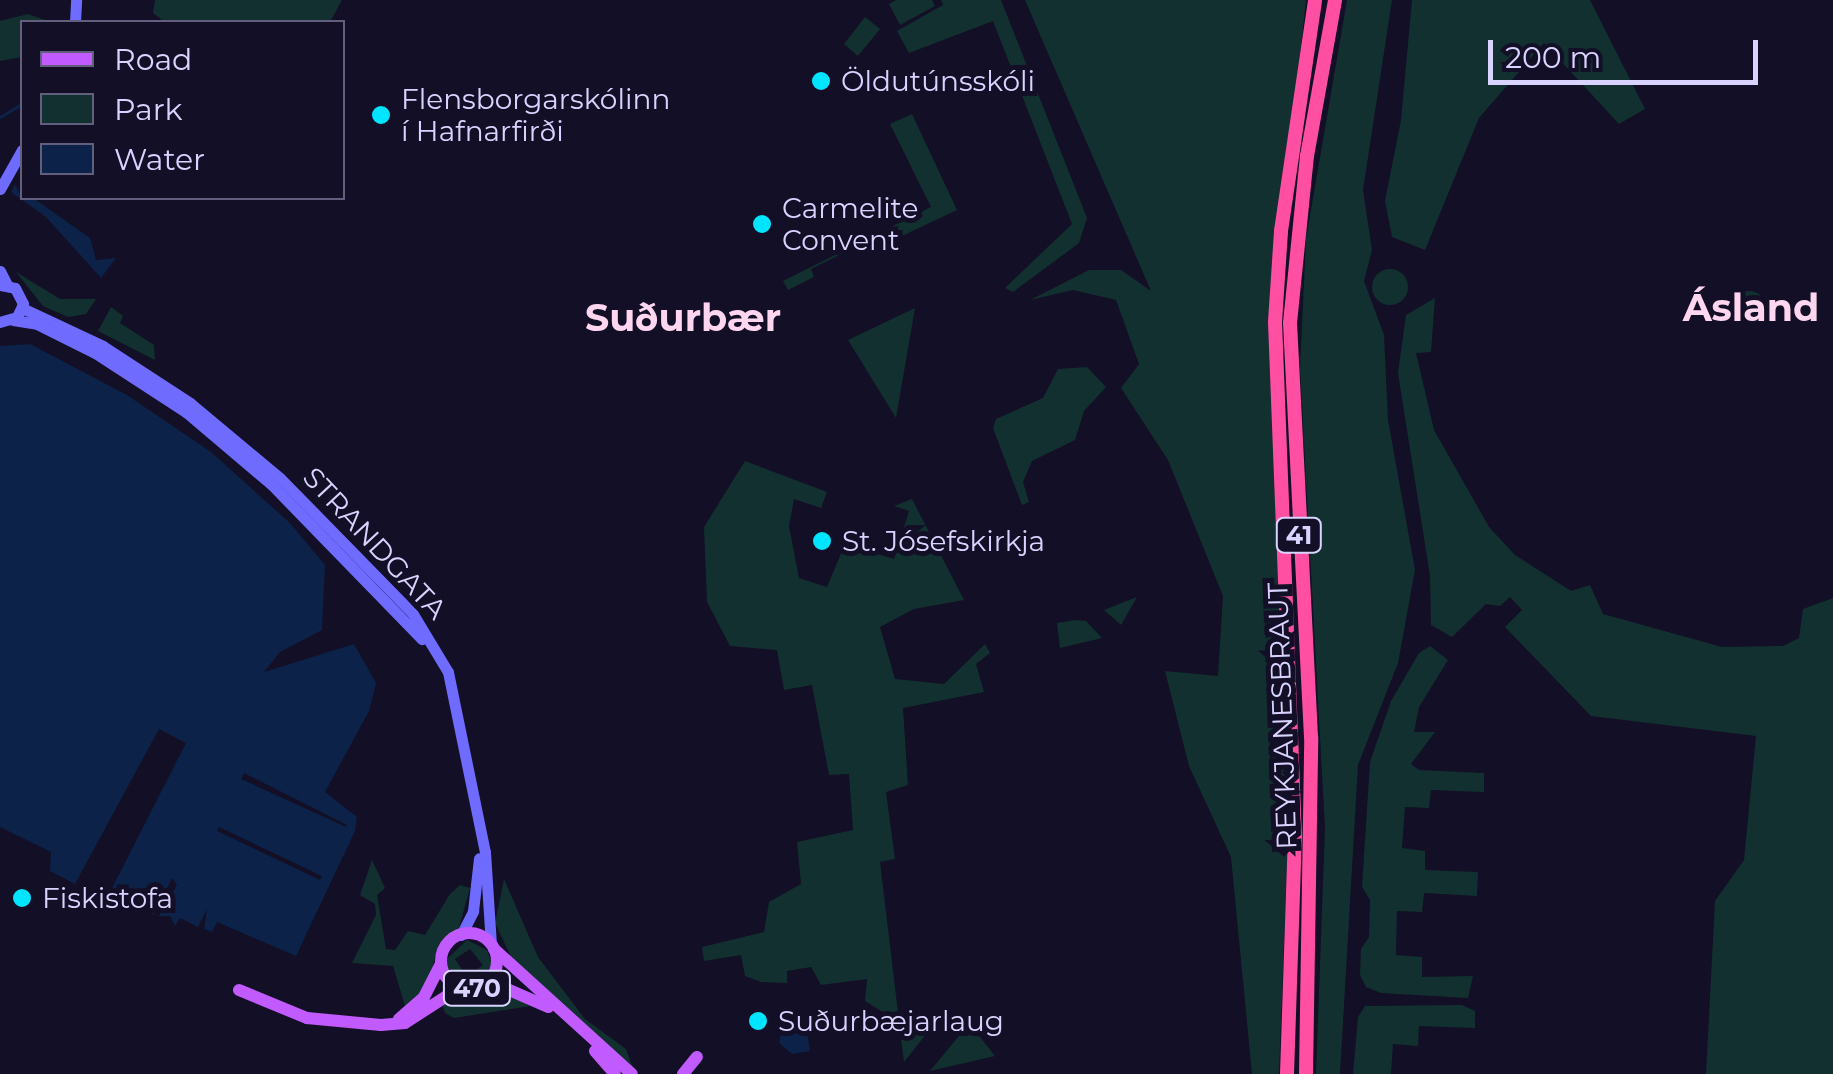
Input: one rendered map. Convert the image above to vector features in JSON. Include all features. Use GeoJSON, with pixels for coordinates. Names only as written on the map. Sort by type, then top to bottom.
{"type":"FeatureCollection","features":[{"type":"Feature","properties":{"kind":"highway","name":"REYKJANESBRAUT"},"geometry":{"type":"LineString","coordinates":[[1287,1074],[1295,838],[1275,322],[1281,230],[1315,0]]}},
{"type":"Feature","properties":{"kind":"highway","name":"REYKJANESBRAUT"},"geometry":{"type":"LineString","coordinates":[[1306,1074],[1311,737],[1290,323],[1306,156],[1335,0]]}},
{"type":"Feature","properties":{"kind":"main road"},"geometry":{"type":"LineString","coordinates":[[0,189],[20,154]]}},
{"type":"Feature","properties":{"kind":"main road"},"geometry":{"type":"LineString","coordinates":[[0,271],[4,285],[20,293],[22,308],[6,321]]}},
{"type":"Feature","properties":{"kind":"main road","name":"STRANDGATA"},"geometry":{"type":"LineString","coordinates":[[22,308],[81,334],[153,376],[256,457],[392,590],[434,644],[448,672],[485,852],[492,947]]}},
{"type":"Feature","properties":{"kind":"main road","name":"STRANDGATA"},"geometry":{"type":"LineString","coordinates":[[6,321],[56,333],[147,386],[220,440],[385,597],[433,655],[480,866],[473,911],[461,935]]}},
{"type":"Feature","properties":{"kind":"main road"},"geometry":{"type":"LineString","coordinates":[[56,333],[81,334]]}},
{"type":"Feature","properties":{"kind":"main road","name":"470"},"geometry":{"type":"LineString","coordinates":[[394,1024],[424,997],[444,949],[461,935],[492,947],[588,1040],[615,1074]]}},
{"type":"Feature","properties":{"kind":"main road","name":"470"},"geometry":{"type":"LineString","coordinates":[[480,987],[496,967],[492,947]]}},
{"type":"Feature","properties":{"kind":"main road","name":"470"},"geometry":{"type":"LineString","coordinates":[[441,963],[459,988]]}},
{"type":"Feature","properties":{"kind":"main road","name":"470"},"geometry":{"type":"LineString","coordinates":[[394,1024],[459,988],[480,987],[524,994],[567,1019]]}},
{"type":"Feature","properties":{"kind":"main road"},"geometry":{"type":"LineString","coordinates":[[239,990],[307,1018],[394,1024]]}},
{"type":"Feature","properties":{"kind":"main road","name":"470"},"geometry":{"type":"LineString","coordinates":[[588,1040],[632,1074]]}},
{"type":"Feature","properties":{"kind":"main road"},"geometry":{"type":"LineString","coordinates":[[683,1074],[697,1057]]}},
{"type":"Feature","properties":{"kind":"green space"},"geometry":{"type":"Polygon","coordinates":[[[155,0],[342,0],[331,20],[162,20],[153,13],[155,0]]]}},
{"type":"Feature","properties":{"kind":"green space"},"geometry":{"type":"Polygon","coordinates":[[[896,0],[932,0],[935,6],[900,25],[889,4],[896,0]]]}},
{"type":"Feature","properties":{"kind":"green space"},"geometry":{"type":"Polygon","coordinates":[[[941,0],[1001,0],[1087,218],[1079,243],[1013,292],[1005,288],[1072,224],[993,21],[909,53],[897,31],[943,5],[941,0]]]}},
{"type":"Feature","properties":{"kind":"green space"},"geometry":{"type":"Polygon","coordinates":[[[1025,0],[1306,0],[1270,340],[1288,838],[1279,1074],[1252,1074],[1231,857],[1189,766],[1165,671],[1218,676],[1223,596],[1168,460],[1121,388],[1139,364],[1116,300],[1073,290],[1030,300],[1089,270],[1121,270],[1151,291],[1025,0]]]}},
{"type":"Feature","properties":{"kind":"green space"},"geometry":{"type":"Polygon","coordinates":[[[1347,0],[1392,0],[1363,190],[1372,250],[1364,281],[1384,335],[1388,420],[1415,570],[1398,663],[1358,765],[1340,1074],[1316,1074],[1325,828],[1300,368],[1306,239],[1347,0]]]}},
{"type":"Feature","properties":{"kind":"green space"},"geometry":{"type":"Polygon","coordinates":[[[1412,0],[1590,0],[1645,109],[1619,124],[1544,43],[1479,118],[1425,250],[1392,237],[1385,201],[1401,120],[1412,0]]]}},
{"type":"Feature","properties":{"kind":"green space"},"geometry":{"type":"Polygon","coordinates":[[[28,14],[45,20],[20,20],[20,57],[0,61],[0,21],[28,14]]]}},
{"type":"Feature","properties":{"kind":"green space"},"geometry":{"type":"Polygon","coordinates":[[[865,17],[880,29],[858,56],[844,44],[865,17]]]}},
{"type":"Feature","properties":{"kind":"green space"},"geometry":{"type":"Polygon","coordinates":[[[912,114],[957,210],[889,242],[884,233],[811,269],[814,277],[788,290],[783,281],[931,207],[890,124],[912,114]]]}},
{"type":"Feature","properties":{"kind":"green space"},"geometry":{"type":"Polygon","coordinates":[[[1390,269],[1403,274],[1408,287],[1403,300],[1390,305],[1377,300],[1372,287],[1377,274],[1390,269]]]}},
{"type":"Feature","properties":{"kind":"green space"},"geometry":{"type":"Polygon","coordinates":[[[16,272],[60,299],[96,299],[86,314],[68,317],[43,306],[16,272]]]}},
{"type":"Feature","properties":{"kind":"green space"},"geometry":{"type":"Polygon","coordinates":[[[1749,291],[1761,296],[1766,308],[1761,320],[1749,325],[1737,320],[1732,308],[1737,296],[1749,291]]]}},
{"type":"Feature","properties":{"kind":"green space"},"geometry":{"type":"Polygon","coordinates":[[[1435,298],[1431,352],[1416,353],[1434,430],[1489,527],[1515,555],[1571,591],[1590,585],[1603,614],[1722,647],[1783,646],[1799,638],[1803,609],[1833,598],[1833,1074],[1706,1074],[1715,901],[1744,860],[1756,736],[1591,716],[1505,627],[1522,610],[1510,597],[1500,606],[1486,604],[1452,637],[1431,625],[1430,576],[1398,373],[1406,315],[1435,298]]]}},
{"type":"Feature","properties":{"kind":"green space"},"geometry":{"type":"Polygon","coordinates":[[[111,307],[123,316],[120,323],[154,345],[155,360],[98,331],[111,307]]]}},
{"type":"Feature","properties":{"kind":"green space"},"geometry":{"type":"Polygon","coordinates":[[[915,308],[896,418],[848,340],[915,308]]]}},
{"type":"Feature","properties":{"kind":"green space"},"geometry":{"type":"Polygon","coordinates":[[[1087,367],[1106,387],[1084,411],[1075,440],[1032,461],[1023,482],[1029,502],[1022,505],[993,428],[996,419],[1043,398],[1058,369],[1087,367]]]}},
{"type":"Feature","properties":{"kind":"green space"},"geometry":{"type":"Polygon","coordinates":[[[745,461],[827,492],[821,508],[794,499],[789,526],[799,578],[827,587],[845,544],[894,559],[909,511],[894,506],[912,499],[964,600],[914,609],[880,627],[895,679],[944,684],[985,644],[990,653],[976,664],[984,692],[903,708],[908,785],[886,792],[895,859],[880,862],[899,1021],[939,1018],[904,1062],[899,1022],[865,1001],[867,979],[821,985],[811,967],[787,971],[787,983],[761,982],[745,976],[741,955],[704,961],[702,947],[764,932],[769,902],[801,884],[797,842],[853,830],[849,774],[829,775],[812,685],[784,690],[777,650],[730,646],[707,602],[704,527],[745,461]]]}},
{"type":"Feature","properties":{"kind":"green space"},"geometry":{"type":"Polygon","coordinates":[[[1137,597],[1121,625],[1104,610],[1137,597]]]}},
{"type":"Feature","properties":{"kind":"green space"},"geometry":{"type":"Polygon","coordinates":[[[1086,621],[1102,638],[1060,648],[1057,623],[1086,621]]]}},
{"type":"Feature","properties":{"kind":"green space"},"geometry":{"type":"Polygon","coordinates":[[[1430,646],[1448,660],[1419,707],[1414,732],[1435,732],[1411,764],[1419,770],[1484,773],[1484,792],[1431,790],[1429,808],[1405,807],[1402,848],[1425,851],[1425,870],[1478,872],[1477,896],[1424,893],[1422,912],[1397,911],[1396,955],[1422,957],[1422,977],[1473,976],[1468,998],[1381,993],[1366,987],[1360,975],[1361,949],[1369,937],[1370,900],[1362,887],[1370,762],[1391,701],[1419,653],[1430,646]]]}},
{"type":"Feature","properties":{"kind":"green space"},"geometry":{"type":"Polygon","coordinates":[[[372,860],[385,888],[377,895],[386,949],[395,950],[408,931],[425,935],[450,894],[460,885],[470,888],[458,931],[438,948],[426,988],[405,1006],[393,966],[352,963],[376,915],[375,904],[360,895],[372,860]]]}},
{"type":"Feature","properties":{"kind":"green space"},"geometry":{"type":"Polygon","coordinates":[[[504,879],[538,957],[585,1019],[626,1049],[633,1068],[512,959],[495,923],[504,879]]]}},
{"type":"Feature","properties":{"kind":"green space"},"geometry":{"type":"Polygon","coordinates":[[[467,940],[487,950],[492,964],[481,983],[466,987],[448,974],[446,960],[467,940]],[[470,949],[455,959],[467,977],[483,965],[470,949]]]}},
{"type":"Feature","properties":{"kind":"green space"},"geometry":{"type":"Polygon","coordinates":[[[484,988],[510,994],[530,1006],[454,1018],[445,1013],[442,1004],[456,994],[484,988]]]}},
{"type":"Feature","properties":{"kind":"green space"},"geometry":{"type":"Polygon","coordinates":[[[1462,1005],[1475,1011],[1475,1028],[1419,1026],[1418,1046],[1393,1044],[1391,1074],[1353,1074],[1358,1017],[1365,1006],[1462,1005]]]}},
{"type":"Feature","properties":{"kind":"green space"},"geometry":{"type":"Polygon","coordinates":[[[963,1031],[980,1037],[995,1056],[930,1071],[963,1031]]]}},
{"type":"Feature","properties":{"kind":"water"},"geometry":{"type":"Polygon","coordinates":[[[22,200],[36,200],[90,238],[96,260],[116,258],[101,278],[46,217],[22,200]]]}},
{"type":"Feature","properties":{"kind":"water"},"geometry":{"type":"Polygon","coordinates":[[[30,344],[127,395],[211,452],[290,523],[325,565],[322,630],[280,652],[264,672],[354,644],[376,683],[369,711],[325,792],[357,817],[355,831],[296,956],[217,922],[212,932],[204,929],[207,909],[198,927],[180,918],[175,926],[170,916],[159,916],[177,885],[172,878],[154,915],[131,897],[109,894],[186,743],[159,729],[75,884],[50,871],[51,852],[0,827],[0,346],[30,344]]]}},
{"type":"Feature","properties":{"kind":"water"},"geometry":{"type":"Polygon","coordinates":[[[805,1018],[810,1051],[792,1054],[779,1043],[784,1021],[805,1018]]]}},
{"type":"Feature","properties":{"kind":"pier"},"geometry":{"type":"Polygon","coordinates":[[[244,773],[347,825],[346,827],[241,779],[244,773]]]}},
{"type":"Feature","properties":{"kind":"pier"},"geometry":{"type":"Polygon","coordinates":[[[219,827],[322,876],[320,880],[217,831],[219,827]]]}},
{"type":"Feature","properties":{"kind":"waterway"},"geometry":{"type":"LineString","coordinates":[[0,117],[20,105]]}},
{"type":"Feature","properties":{"kind":"place","name":"Öldutúnsskóli"},"geometry":{"type":"Point","coordinates":[821,81]}},
{"type":"Feature","properties":{"kind":"place","name":"Flensborgarskólinn í Hafnarfirði"},"geometry":{"type":"Point","coordinates":[381,115]}},
{"type":"Feature","properties":{"kind":"place","name":"Carmelite Convent"},"geometry":{"type":"Point","coordinates":[762,224]}},
{"type":"Feature","properties":{"kind":"place","name":"St. Jósefskirkja"},"geometry":{"type":"Point","coordinates":[822,541]}},
{"type":"Feature","properties":{"kind":"place","name":"Fiskistofa"},"geometry":{"type":"Point","coordinates":[22,898]}},
{"type":"Feature","properties":{"kind":"place","name":"Suðurbæjarlaug"},"geometry":{"type":"Point","coordinates":[758,1021]}},
{"type":"Feature","properties":{"kind":"district","name":"Ásland"},"geometry":{"type":"Point","coordinates":[1751,308]}},
{"type":"Feature","properties":{"kind":"district","name":"Suðurbær"},"geometry":{"type":"Point","coordinates":[683,318]}}]}
